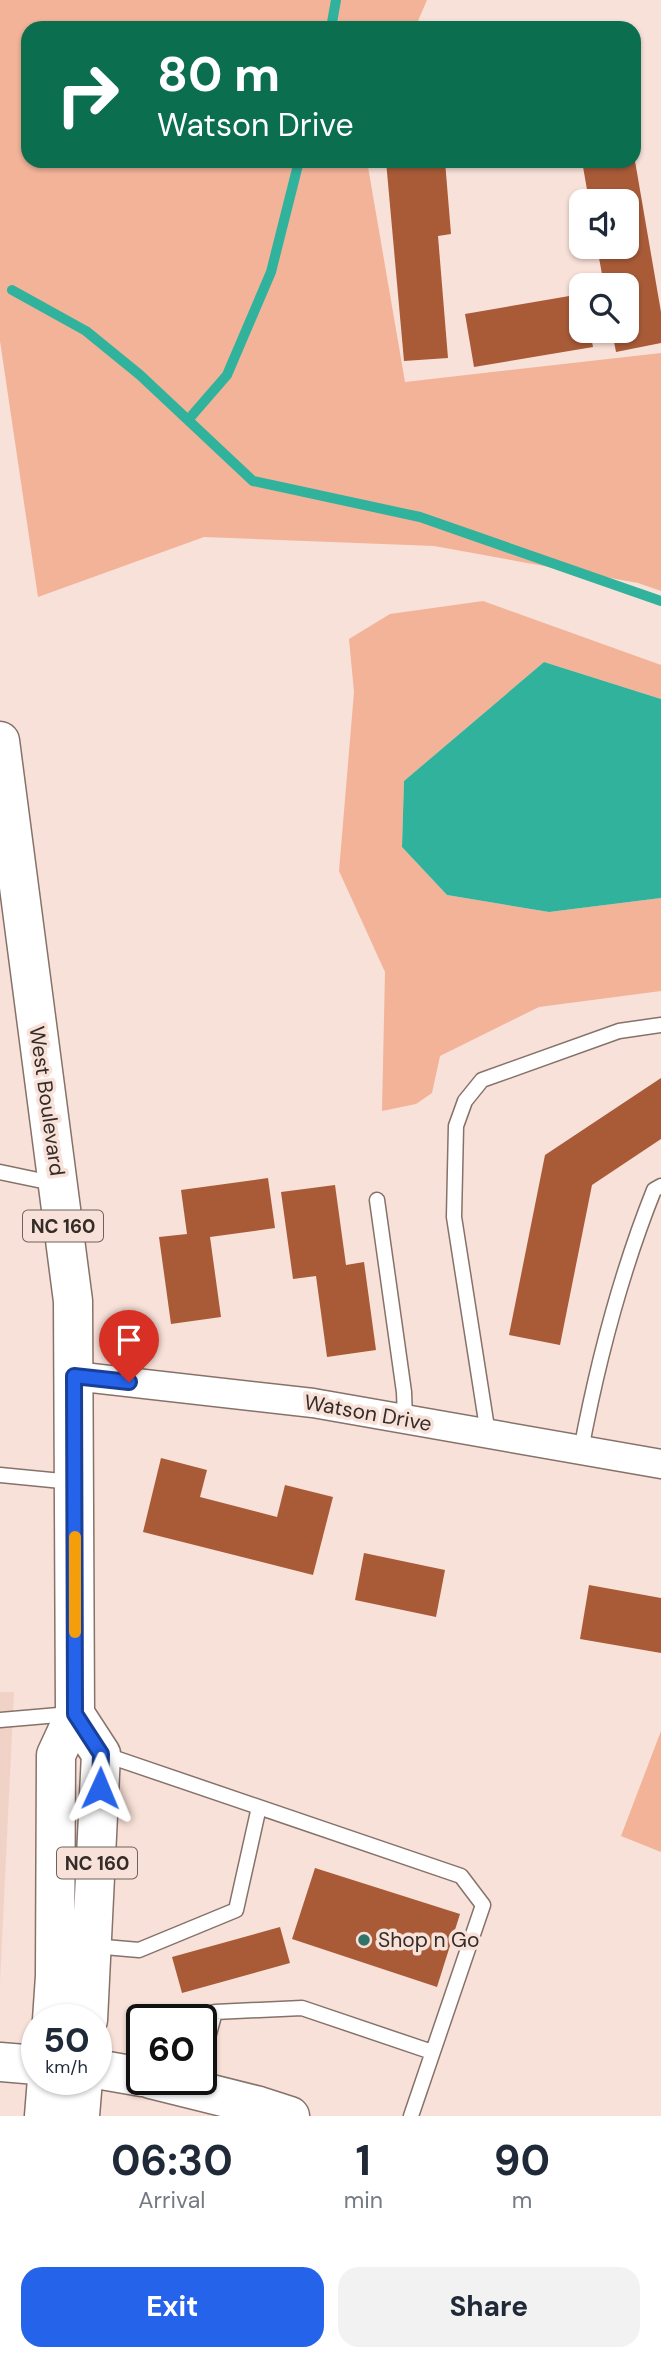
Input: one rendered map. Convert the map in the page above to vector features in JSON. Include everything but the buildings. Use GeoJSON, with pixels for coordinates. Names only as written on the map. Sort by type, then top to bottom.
{"type":"FeatureCollection","features":[{"type":"Feature","properties":{"kind":"main road","name":"West Boulevard"},"geometry":{"type":"LineString","coordinates":[[0,741],[18,926],[58,1184],[73,1301],[75,1714],[56,1755],[53,2004]]}},
{"type":"Feature","properties":{"kind":"main road"},"geometry":{"type":"LineString","coordinates":[[75,1714],[101,1754]]}},
{"type":"Feature","properties":{"kind":"main road","name":"NC 160"},"geometry":{"type":"LineString","coordinates":[[89,2004],[101,1754]]}},
{"type":"Feature","properties":{"kind":"main road"},"geometry":{"type":"LineString","coordinates":[[0,2062],[21,2064]]}},
{"type":"Feature","properties":{"kind":"main road"},"geometry":{"type":"LineString","coordinates":[[217,2085],[290,2116]]}},
{"type":"Feature","properties":{"kind":"main road"},"geometry":{"type":"LineString","coordinates":[[44,2116],[46,2095]]}},
{"type":"Feature","properties":{"kind":"main road"},"geometry":{"type":"LineString","coordinates":[[80,2116],[82,2095]]}},
{"type":"Feature","properties":{"kind":"street","name":"Watson Drive"},"geometry":{"type":"LineString","coordinates":[[74,1376],[313,1403],[661,1464]]}},
{"type":"Feature","properties":{"kind":"lane"},"geometry":{"type":"LineString","coordinates":[[488,1434],[454,1217],[456,1126],[465,1101],[482,1080],[619,1031],[661,1025]]}},
{"type":"Feature","properties":{"kind":"lane"},"geometry":{"type":"LineString","coordinates":[[0,1172],[58,1184]]}},
{"type":"Feature","properties":{"kind":"lane"},"geometry":{"type":"LineString","coordinates":[[581,1450],[596,1372],[632,1246],[654,1190],[661,1186]]}},
{"type":"Feature","properties":{"kind":"lane"},"geometry":{"type":"LineString","coordinates":[[377,1200],[404,1392],[405,1419]]}},
{"type":"Feature","properties":{"kind":"lane"},"geometry":{"type":"LineString","coordinates":[[0,1475],[74,1482]]}},
{"type":"Feature","properties":{"kind":"lane"},"geometry":{"type":"LineString","coordinates":[[0,1720],[75,1714]]}},
{"type":"Feature","properties":{"kind":"lane"},"geometry":{"type":"LineString","coordinates":[[101,1754],[461,1876],[482,1905],[411,2116]]}},
{"type":"Feature","properties":{"kind":"lane"},"geometry":{"type":"LineString","coordinates":[[93,1946],[139,1950],[236,1910],[259,1807]]}},
{"type":"Feature","properties":{"kind":"lane"},"geometry":{"type":"LineString","coordinates":[[217,2012],[302,2008],[432,2052]]}},
{"type":"Feature","properties":{"kind":"shaded area"},"geometry":{"type":"Polygon","coordinates":[[[0,0],[427,0],[418,21],[21,21],[21,168],[368,168],[405,382],[661,353],[661,591],[638,583],[434,546],[204,537],[38,597],[0,341],[0,0]]]}},
{"type":"Feature","properties":{"kind":"shaded area"},"geometry":{"type":"Polygon","coordinates":[[[483,601],[661,665],[661,699],[544,662],[404,781],[402,847],[447,895],[549,912],[661,898],[661,991],[539,1007],[440,1056],[432,1093],[416,1104],[382,1111],[385,972],[339,871],[354,692],[349,639],[390,614],[483,601]]]}},
{"type":"Feature","properties":{"kind":"shaded area"},"geometry":{"type":"Polygon","coordinates":[[[0,1692],[14,1692],[0,1982],[0,1692]]]}},
{"type":"Feature","properties":{"kind":"shaded area"},"geometry":{"type":"Polygon","coordinates":[[[661,1731],[661,1852],[621,1836],[661,1731]]]}},
{"type":"Feature","properties":{"kind":"water"},"geometry":{"type":"Polygon","coordinates":[[[544,662],[661,699],[661,898],[549,912],[447,895],[402,847],[404,781],[544,662]]]}},
{"type":"Feature","properties":{"kind":"waterway"},"geometry":{"type":"LineString","coordinates":[[332,21],[336,0]]}},
{"type":"Feature","properties":{"kind":"waterway"},"geometry":{"type":"LineString","coordinates":[[188,420],[227,375],[271,272],[297,168]]}},
{"type":"Feature","properties":{"kind":"waterway"},"geometry":{"type":"LineString","coordinates":[[12,290],[86,331],[140,375],[253,481],[420,517],[661,601]]}},
{"type":"Feature","properties":{"kind":"slow traffic"},"geometry":{"type":"LineString","coordinates":[[75,1537],[75,1632]]}},
{"type":"Feature","properties":{"kind":"place","name":"Shop n Go"},"geometry":{"type":"Point","coordinates":[364,1940]}},
{"type":"Feature","properties":{"kind":"route"},"geometry":{"type":"LineString","coordinates":[[100,1788],[101,1754],[75,1714],[74,1376],[129,1382]]}}]}
